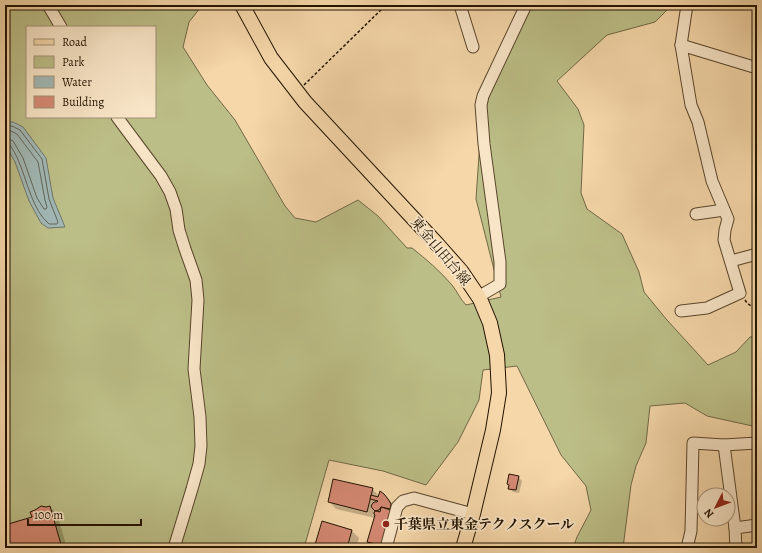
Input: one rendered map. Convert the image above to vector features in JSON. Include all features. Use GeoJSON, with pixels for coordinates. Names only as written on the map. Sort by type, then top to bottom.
{"type":"FeatureCollection","features":[{"type":"Feature","properties":{"kind":"main road","name":"東金山田台線"},"geometry":{"type":"LineString","coordinates":[[242,5],[271,58],[296,91],[461,271],[478,297],[490,323],[497,355],[499,393],[493,430],[463,548]]}},
{"type":"Feature","properties":{"kind":"street"},"geometry":{"type":"LineString","coordinates":[[48,5],[60,26]]}},
{"type":"Feature","properties":{"kind":"street"},"geometry":{"type":"LineString","coordinates":[[460,5],[473,46]]}},
{"type":"Feature","properties":{"kind":"street"},"geometry":{"type":"LineString","coordinates":[[478,297],[500,284],[500,262],[484,144],[481,105],[483,96],[526,5]]}},
{"type":"Feature","properties":{"kind":"street"},"geometry":{"type":"LineString","coordinates":[[681,311],[707,308],[740,293],[724,240],[728,219],[712,181],[698,122],[690,105],[681,45],[687,5]]}},
{"type":"Feature","properties":{"kind":"street"},"geometry":{"type":"LineString","coordinates":[[681,45],[757,68]]}},
{"type":"Feature","properties":{"kind":"street"},"geometry":{"type":"LineString","coordinates":[[118,118],[161,176],[170,192],[176,209],[179,230],[196,280],[198,300],[194,369],[200,417],[201,446],[199,464],[174,548]]}},
{"type":"Feature","properties":{"kind":"street"},"geometry":{"type":"LineString","coordinates":[[696,214],[724,210]]}},
{"type":"Feature","properties":{"kind":"street"},"geometry":{"type":"LineString","coordinates":[[731,260],[757,254]]}},
{"type":"Feature","properties":{"kind":"street"},"geometry":{"type":"LineString","coordinates":[[687,548],[691,531],[693,443],[724,445],[757,443]]}},
{"type":"Feature","properties":{"kind":"street"},"geometry":{"type":"LineString","coordinates":[[724,445],[735,528],[736,548]]}},
{"type":"Feature","properties":{"kind":"street"},"geometry":{"type":"LineString","coordinates":[[386,548],[397,507],[403,501],[414,498],[472,514]]}},
{"type":"Feature","properties":{"kind":"street"},"geometry":{"type":"LineString","coordinates":[[735,528],[757,525]]}},
{"type":"Feature","properties":{"kind":"path"},"geometry":{"type":"LineString","coordinates":[[296,91],[386,5]]}},
{"type":"Feature","properties":{"kind":"path"},"geometry":{"type":"LineString","coordinates":[[740,293],[747,303],[757,310]]}},
{"type":"Feature","properties":{"kind":"green space"},"geometry":{"type":"Polygon","coordinates":[[[5,5],[199,5],[200,8],[189,22],[183,47],[207,85],[235,120],[285,206],[295,218],[316,222],[358,200],[378,216],[407,248],[412,248],[438,270],[452,285],[466,305],[501,297],[476,199],[483,96],[529,5],[672,5],[655,22],[607,35],[557,81],[578,109],[584,125],[581,193],[587,209],[622,234],[639,272],[644,292],[708,365],[736,352],[750,337],[757,336],[757,427],[707,416],[685,403],[650,406],[646,443],[636,466],[631,485],[623,548],[573,548],[591,510],[586,486],[561,455],[517,366],[483,370],[479,400],[458,442],[426,485],[383,471],[329,460],[304,548],[5,548],[5,5]]]}},
{"type":"Feature","properties":{"kind":"water"},"geometry":{"type":"Polygon","coordinates":[[[5,122],[13,122],[23,127],[46,158],[53,198],[65,227],[48,228],[41,223],[29,201],[15,162],[5,144],[5,122]]]}},
{"type":"Feature","properties":{"kind":"building"},"geometry":{"type":"Polygon","coordinates":[[[509,474],[519,476],[516,490],[508,489],[509,485],[507,484],[509,474]]]}},
{"type":"Feature","properties":{"kind":"building"},"geometry":{"type":"Polygon","coordinates":[[[333,479],[373,488],[367,512],[328,502],[333,479]]]}},
{"type":"Feature","properties":{"kind":"building"},"geometry":{"type":"Polygon","coordinates":[[[380,491],[391,504],[390,509],[381,507],[379,510],[375,511],[371,506],[374,502],[378,501],[370,499],[371,495],[378,497],[380,491]]]}},
{"type":"Feature","properties":{"kind":"building"},"geometry":{"type":"Polygon","coordinates":[[[41,506],[50,506],[62,548],[5,548],[5,525],[32,517],[30,512],[41,506]]]}},
{"type":"Feature","properties":{"kind":"building"},"geometry":{"type":"Polygon","coordinates":[[[381,507],[394,511],[384,546],[367,542],[375,515],[374,512],[380,512],[381,507]]]}},
{"type":"Feature","properties":{"kind":"building"},"geometry":{"type":"Polygon","coordinates":[[[322,521],[352,530],[347,548],[314,548],[322,521]]]}},
{"type":"Feature","properties":{"kind":"place","name":"千葉県立東金テクノスクール"},"geometry":{"type":"Point","coordinates":[386,524]}}]}
